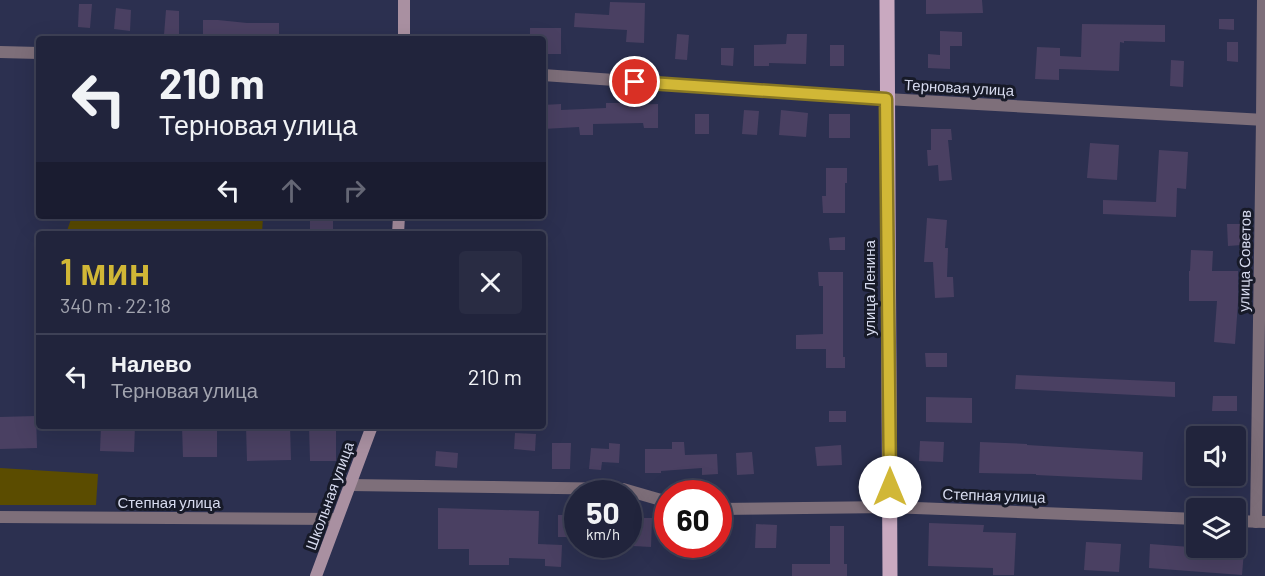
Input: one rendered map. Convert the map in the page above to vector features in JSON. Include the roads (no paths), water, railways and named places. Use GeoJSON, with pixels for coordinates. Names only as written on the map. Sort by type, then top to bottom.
{"type":"FeatureCollection","features":[{"type":"Feature","properties":{"kind":"main road","name":"улица Ленина"},"geometry":{"type":"LineString","coordinates":[[887,0],[890,576]]}},
{"type":"Feature","properties":{"kind":"street"},"geometry":{"type":"LineString","coordinates":[[404,0],[404,36]]}},
{"type":"Feature","properties":{"kind":"street","name":"улица Советов"},"geometry":{"type":"LineString","coordinates":[[1260,522],[1263,0]]}},
{"type":"Feature","properties":{"kind":"street"},"geometry":{"type":"LineString","coordinates":[[0,52],[36,53]]}},
{"type":"Feature","properties":{"kind":"street","name":"Терновая улица"},"geometry":{"type":"LineString","coordinates":[[546,75],[886,99],[1264,120]]}},
{"type":"Feature","properties":{"kind":"street","name":"Школьная улица"},"geometry":{"type":"LineString","coordinates":[[316,576],[371,429]]}},
{"type":"Feature","properties":{"kind":"street"},"geometry":{"type":"LineString","coordinates":[[350,485],[623,489],[654,498]]}},
{"type":"Feature","properties":{"kind":"street","name":"Степная улица"},"geometry":{"type":"LineString","coordinates":[[732,509],[890,507],[1186,519]]}},
{"type":"Feature","properties":{"kind":"street","name":"Степная улица"},"geometry":{"type":"LineString","coordinates":[[0,517],[337,519]]}}]}
